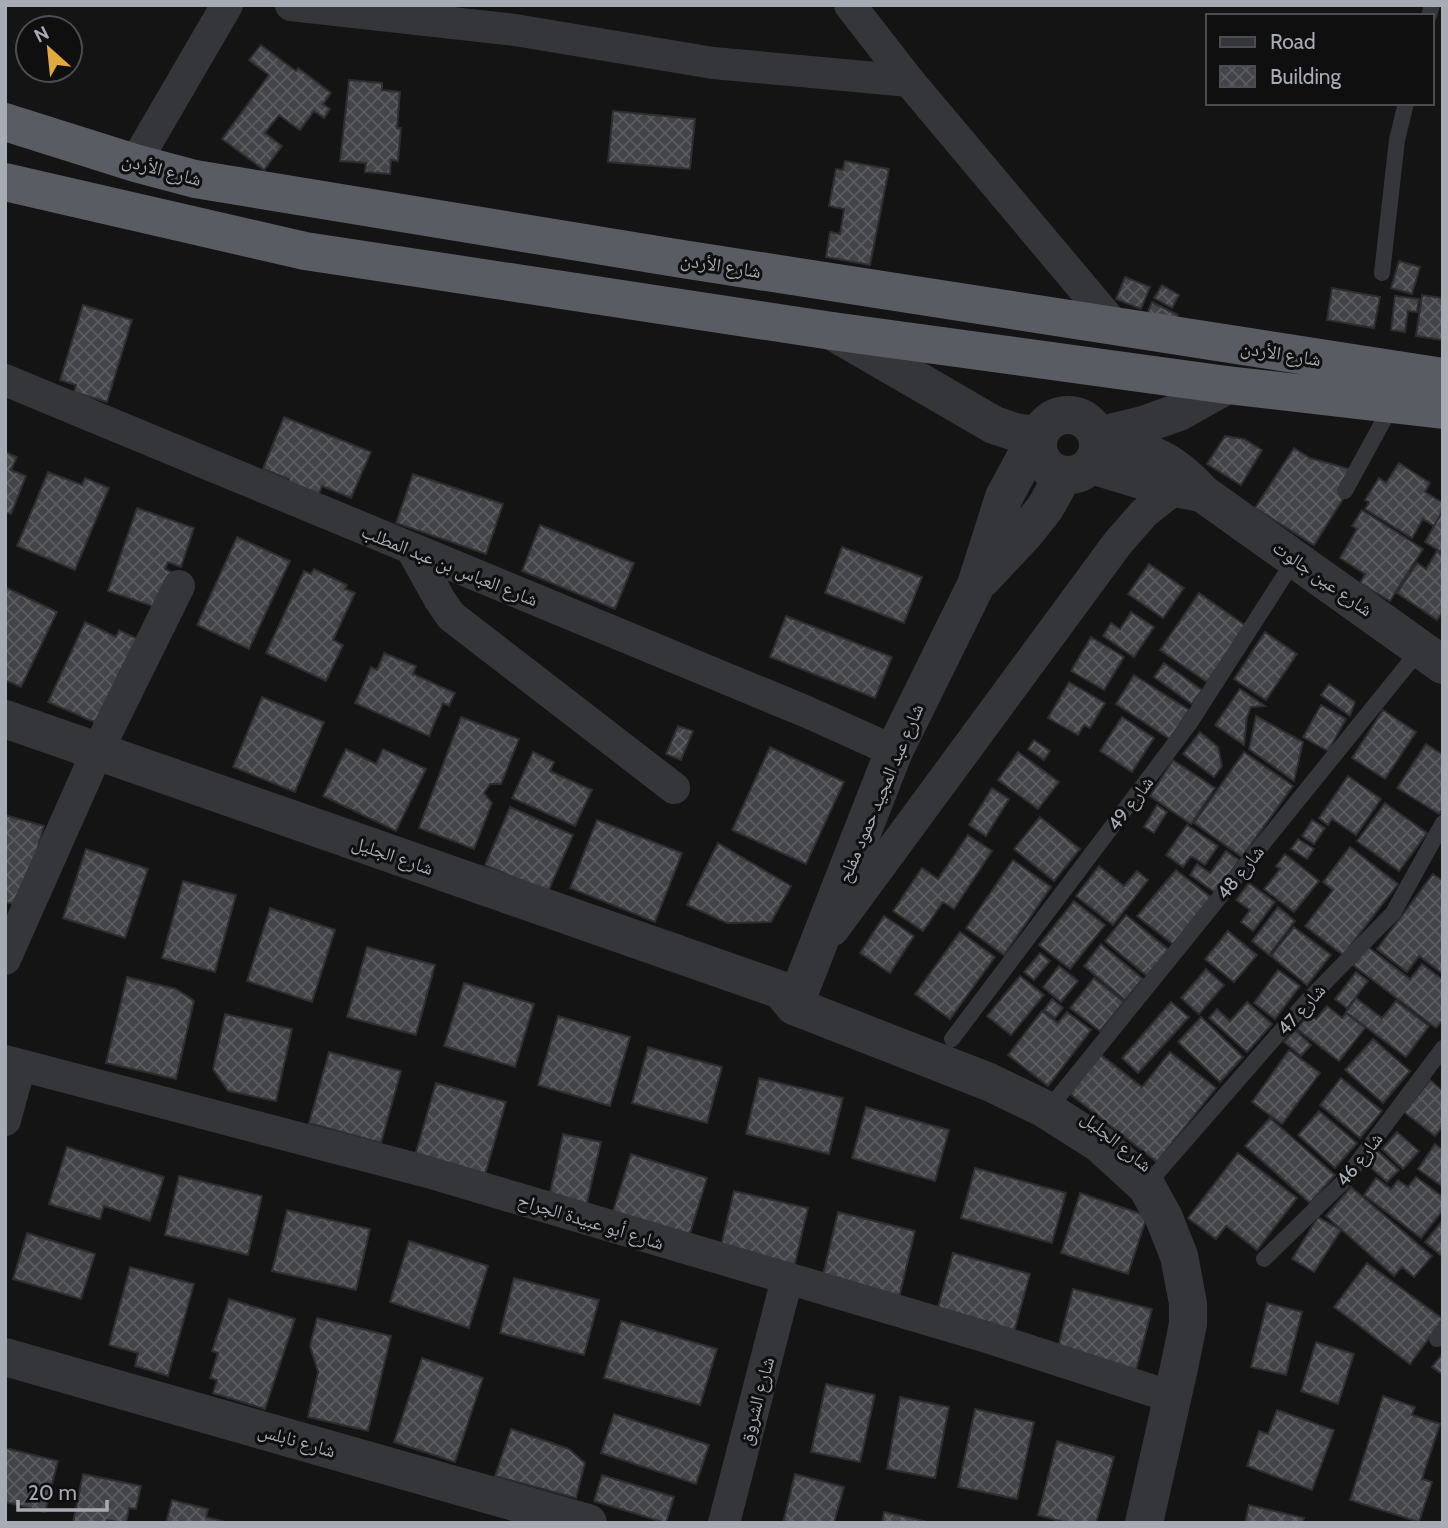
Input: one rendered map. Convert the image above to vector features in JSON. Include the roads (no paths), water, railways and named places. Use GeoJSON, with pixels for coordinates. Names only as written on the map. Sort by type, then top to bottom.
{"type":"FeatureCollection","features":[{"type":"Feature","properties":{"kind":"highway","name":"شارع الأردن"},"geometry":{"type":"LineString","coordinates":[[5,122],[195,179],[676,258],[1443,377]]}},
{"type":"Feature","properties":{"kind":"highway","name":"شارع الأردن"},"geometry":{"type":"LineString","coordinates":[[5,181],[305,251],[832,331],[1227,385],[1443,410]]}},
{"type":"Feature","properties":{"kind":"street"},"geometry":{"type":"LineString","coordinates":[[135,163],[228,5]]}},
{"type":"Feature","properties":{"kind":"street"},"geometry":{"type":"LineString","coordinates":[[291,5],[515,30],[713,63],[909,81]]}},
{"type":"Feature","properties":{"kind":"street"},"geometry":{"type":"LineString","coordinates":[[850,5],[909,81],[1114,325]]}},
{"type":"Feature","properties":{"kind":"street"},"geometry":{"type":"LineString","coordinates":[[832,331],[994,425],[1039,439]]}},
{"type":"Feature","properties":{"kind":"street","name":"شارع العباس بن عبد المطلب"},"geometry":{"type":"LineString","coordinates":[[5,380],[894,751]]}},
{"type":"Feature","properties":{"kind":"street"},"geometry":{"type":"LineString","coordinates":[[1088,454],[1093,427],[1085,419],[1064,415],[1045,425],[1039,439],[1039,454],[1052,472],[1088,454],[1143,425],[1179,412],[1227,385]]}},
{"type":"Feature","properties":{"kind":"street","name":"شارع عبد المجيد حمود مفلح"},"geometry":{"type":"LineString","coordinates":[[798,985],[894,751],[976,585],[1004,497],[1025,458],[1039,439]]}},
{"type":"Feature","properties":{"kind":"street","name":"شارع عين جالوت"},"geometry":{"type":"LineString","coordinates":[[1088,454],[1153,453],[1188,487],[1432,657]]}},
{"type":"Feature","properties":{"kind":"street","name":"شارع عبد المجيد حمود مفلح"},"geometry":{"type":"LineString","coordinates":[[976,585],[1026,532],[1088,454]]}},
{"type":"Feature","properties":{"kind":"street"},"geometry":{"type":"LineString","coordinates":[[798,985],[1117,544],[1144,513],[1188,487]]}},
{"type":"Feature","properties":{"kind":"street"},"geometry":{"type":"LineString","coordinates":[[411,548],[451,616],[674,788]]}},
{"type":"Feature","properties":{"kind":"street"},"geometry":{"type":"LineString","coordinates":[[5,959],[97,752],[179,586]]}},
{"type":"Feature","properties":{"kind":"street","name":"شارع الجليل"},"geometry":{"type":"LineString","coordinates":[[5,719],[798,985],[952,1040],[999,1060],[1108,1129],[1191,1230],[1202,1255],[1208,1280],[1209,1340],[1170,1523]]}},
{"type":"Feature","properties":{"kind":"street","name":"شارع الجليل"},"geometry":{"type":"LineString","coordinates":[[798,985],[1045,1109],[1152,1180],[1179,1256],[1188,1303],[1188,1324],[1144,1523]]}},
{"type":"Feature","properties":{"kind":"street"},"geometry":{"type":"LineString","coordinates":[[5,1120],[13,1063]]}},
{"type":"Feature","properties":{"kind":"street","name":"شارع أبو عبيدة الجراح"},"geometry":{"type":"LineString","coordinates":[[13,1063],[428,1172],[990,1338],[1172,1397]]}},
{"type":"Feature","properties":{"kind":"street","name":"شارع الشروق"},"geometry":{"type":"LineString","coordinates":[[724,1523],[788,1279]]}},
{"type":"Feature","properties":{"kind":"street","name":"شارع نابلس"},"geometry":{"type":"LineString","coordinates":[[5,1357],[588,1523]]}},
{"type":"Feature","properties":{"kind":"lane"},"geometry":{"type":"LineString","coordinates":[[1382,274],[1396,140],[1405,105]]}},
{"type":"Feature","properties":{"kind":"lane"},"geometry":{"type":"LineString","coordinates":[[1345,491],[1394,403]]}},
{"type":"Feature","properties":{"kind":"lane","name":"شارع 49"},"geometry":{"type":"LineString","coordinates":[[952,1040],[1190,723],[1295,559]]}},
{"type":"Feature","properties":{"kind":"lane","name":"شارع 48"},"geometry":{"type":"LineString","coordinates":[[1059,1096],[1432,657]]}},
{"type":"Feature","properties":{"kind":"lane","name":"شارع 47"},"geometry":{"type":"LineString","coordinates":[[1152,1180],[1307,1001],[1393,913],[1443,823]]}},
{"type":"Feature","properties":{"kind":"lane","name":"شارع 46"},"geometry":{"type":"LineString","coordinates":[[1264,1259],[1342,1184],[1443,1048]]}}]}
